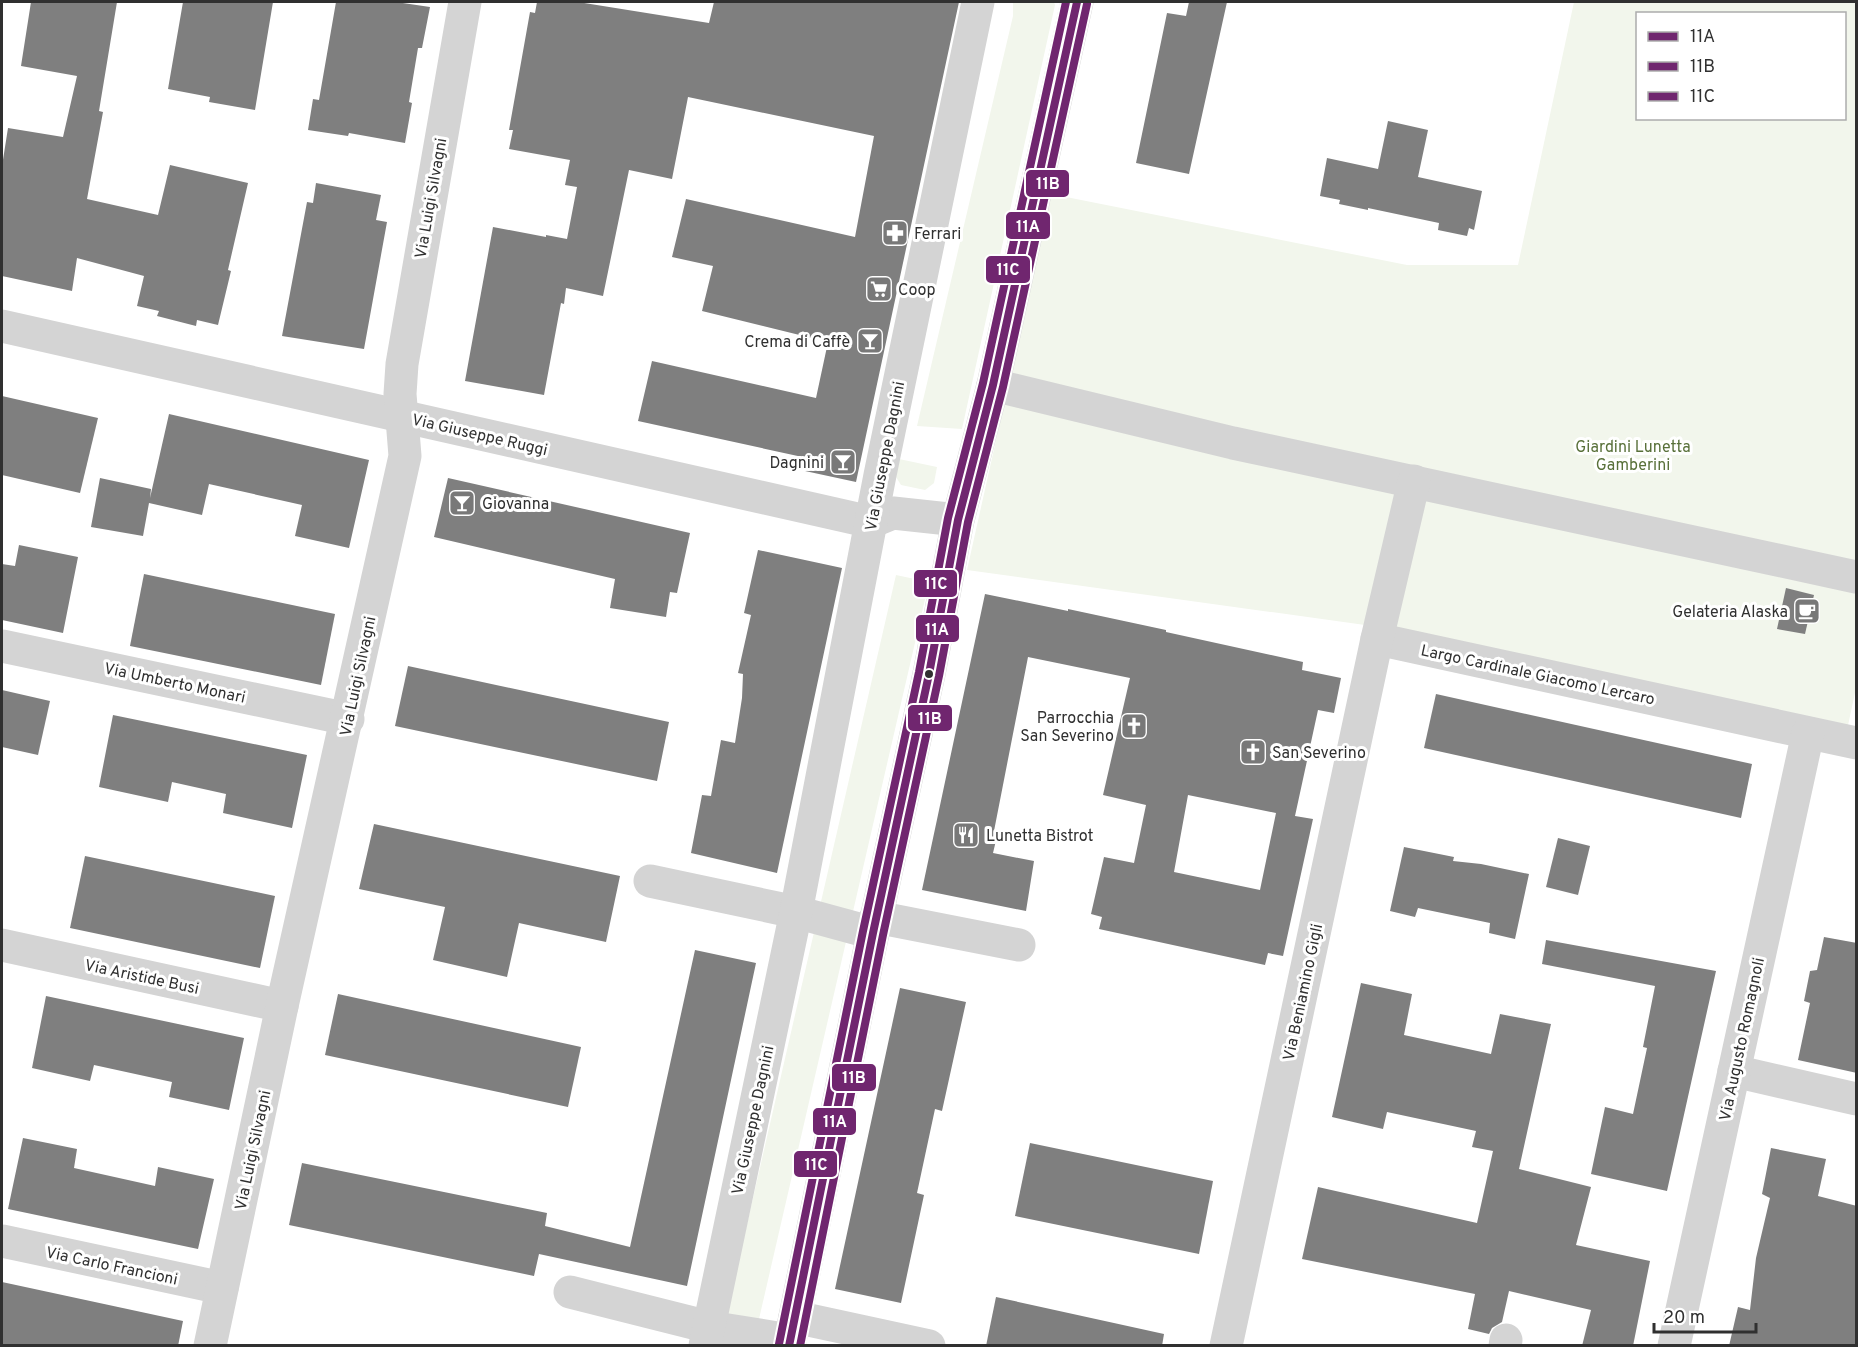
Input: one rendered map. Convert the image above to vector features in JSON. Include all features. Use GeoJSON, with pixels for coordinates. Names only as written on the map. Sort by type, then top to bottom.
{"type":"FeatureCollection","features":[{"type":"Feature","properties":{"kind":"street","name":"Via Luigi Silvagni"},"geometry":{"type":"LineString","coordinates":[[210,1346],[282,1006],[405,456],[400,394],[402,364],[465,2]]}},
{"type":"Feature","properties":{"kind":"street","name":"Via Giuseppe Dagnini"},"geometry":{"type":"LineString","coordinates":[[707,1336],[796,912],[871,522],[978,2]]}},
{"type":"Feature","properties":{"kind":"street"},"geometry":{"type":"LineString","coordinates":[[791,1334],[874,925],[929,674],[958,520],[993,385],[1077,2]]}},
{"type":"Feature","properties":{"kind":"street","name":"Via Giuseppe Ruggi"},"geometry":{"type":"LineString","coordinates":[[2,326],[871,522],[893,513],[958,520]]}},
{"type":"Feature","properties":{"kind":"street"},"geometry":{"type":"LineString","coordinates":[[993,385],[1233,443],[1857,577]]}},
{"type":"Feature","properties":{"kind":"street"},"geometry":{"type":"LineString","coordinates":[[1377,639],[1414,481]]}},
{"type":"Feature","properties":{"kind":"street","name":"Largo Cardinale Giacomo Lercaro"},"geometry":{"type":"LineString","coordinates":[[1377,639],[1857,743]]}},
{"type":"Feature","properties":{"kind":"street","name":"Via Beniamino Gigli"},"geometry":{"type":"LineString","coordinates":[[1226,1346],[1377,639]]}},
{"type":"Feature","properties":{"kind":"street","name":"Via Umberto Monari"},"geometry":{"type":"LineString","coordinates":[[2,646],[348,719]]}},
{"type":"Feature","properties":{"kind":"street","name":"Via Augusto Romagnoli"},"geometry":{"type":"LineString","coordinates":[[1674,1346],[1808,733]]}},
{"type":"Feature","properties":{"kind":"street"},"geometry":{"type":"LineString","coordinates":[[650,881],[796,912],[1019,945]]}},
{"type":"Feature","properties":{"kind":"street","name":"Via Aristide Busi"},"geometry":{"type":"LineString","coordinates":[[2,945],[282,1006]]}},
{"type":"Feature","properties":{"kind":"street"},"geometry":{"type":"LineString","coordinates":[[1734,1071],[1857,1099]]}},
{"type":"Feature","properties":{"kind":"street","name":"Via Carlo Francioni"},"geometry":{"type":"LineString","coordinates":[[2,1241],[222,1288]]}},
{"type":"Feature","properties":{"kind":"street"},"geometry":{"type":"LineString","coordinates":[[570,1292],[707,1336],[791,1334],[929,1346]]}},
{"type":"Feature","properties":{"kind":"green space"},"geometry":{"type":"Polygon","coordinates":[[[1013,2],[1054,2],[1055,5],[962,429],[917,426],[1013,16],[1013,2]]]}},
{"type":"Feature","properties":{"kind":"green space","name":"Giardini Lunetta Gamberini"},"geometry":{"type":"Polygon","coordinates":[[[1574,2],[1856,2],[1856,688],[1847,730],[1365,625],[967,570],[1051,194],[1407,265],[1518,265],[1574,2]]]}},
{"type":"Feature","properties":{"kind":"green space"},"geometry":{"type":"Polygon","coordinates":[[[899,459],[937,467],[934,483],[925,490],[901,485],[896,477],[899,459]]]}},
{"type":"Feature","properties":{"kind":"green space"},"geometry":{"type":"Polygon","coordinates":[[[896,575],[929,582],[753,1345],[719,1346],[896,575]]]}},
{"type":"Feature","properties":{"kind":"building"},"geometry":{"type":"Polygon","coordinates":[[[31,2],[117,2],[99,111],[103,112],[87,199],[158,215],[170,165],[248,183],[218,325],[197,320],[196,326],[157,316],[159,311],[137,306],[144,276],[77,258],[72,291],[2,276],[2,166],[8,128],[63,137],[77,76],[21,66],[31,2]]]}},
{"type":"Feature","properties":{"kind":"building"},"geometry":{"type":"Polygon","coordinates":[[[183,2],[273,2],[255,110],[209,102],[210,97],[168,89],[183,2]]]}},
{"type":"Feature","properties":{"kind":"building"},"geometry":{"type":"Polygon","coordinates":[[[336,2],[396,2],[430,7],[422,48],[418,48],[405,143],[349,133],[348,136],[308,130],[313,99],[319,100],[336,2]]]}},
{"type":"Feature","properties":{"kind":"building"},"geometry":{"type":"Polygon","coordinates":[[[537,2],[578,2],[709,23],[714,2],[959,2],[856,482],[805,471],[807,458],[638,421],[652,361],[816,398],[828,342],[702,311],[713,266],[672,257],[686,199],[855,237],[874,136],[688,97],[672,179],[629,170],[603,296],[566,288],[564,304],[561,303],[544,395],[465,381],[493,227],[567,239],[577,187],[565,185],[570,160],[509,149],[513,130],[509,130],[530,12],[535,13],[537,2]]]}},
{"type":"Feature","properties":{"kind":"building"},"geometry":{"type":"Polygon","coordinates":[[[1189,2],[1227,2],[1189,174],[1136,163],[1167,13],[1186,16],[1189,2]]]}},
{"type":"Feature","properties":{"kind":"building"},"geometry":{"type":"Polygon","coordinates":[[[1388,121],[1428,130],[1418,177],[1482,191],[1474,230],[1469,228],[1467,236],[1438,230],[1439,223],[1339,204],[1340,200],[1320,196],[1327,158],[1378,169],[1388,121]]]}},
{"type":"Feature","properties":{"kind":"building"},"geometry":{"type":"Polygon","coordinates":[[[316,183],[381,195],[376,220],[387,222],[364,349],[282,336],[307,202],[313,203],[316,183]]]}},
{"type":"Feature","properties":{"kind":"building"},"geometry":{"type":"Polygon","coordinates":[[[2,396],[98,418],[80,493],[2,475],[2,396]]]}},
{"type":"Feature","properties":{"kind":"building"},"geometry":{"type":"Polygon","coordinates":[[[169,414],[369,460],[349,548],[295,536],[302,505],[209,484],[202,515],[149,503],[143,536],[91,527],[100,478],[151,489],[150,498],[169,414]]]}},
{"type":"Feature","properties":{"kind":"building"},"geometry":{"type":"Polygon","coordinates":[[[448,478],[690,533],[677,593],[670,592],[666,617],[610,608],[615,579],[434,537],[448,478]]]}},
{"type":"Feature","properties":{"kind":"building"},"geometry":{"type":"Polygon","coordinates":[[[19,545],[78,557],[63,633],[2,620],[2,564],[15,566],[19,545]]]}},
{"type":"Feature","properties":{"kind":"building"},"geometry":{"type":"Polygon","coordinates":[[[758,550],[842,568],[777,873],[691,853],[702,795],[711,796],[721,740],[735,743],[742,698],[743,674],[738,673],[751,615],[744,613],[758,550]]]}},
{"type":"Feature","properties":{"kind":"building"},"geometry":{"type":"Polygon","coordinates":[[[144,574],[335,614],[321,685],[130,646],[144,574]]]}},
{"type":"Feature","properties":{"kind":"building"},"geometry":{"type":"Polygon","coordinates":[[[1786,588],[1814,595],[1805,634],[1777,629],[1786,588]]]}},
{"type":"Feature","properties":{"kind":"building"},"geometry":{"type":"Polygon","coordinates":[[[985,594],[1068,611],[1068,609],[1303,662],[1302,670],[1341,678],[1334,713],[1318,710],[1295,816],[1313,819],[1283,956],[1268,953],[1265,965],[1099,929],[1102,917],[1091,914],[1104,857],[1134,863],[1146,805],[1103,795],[1130,678],[1028,657],[994,831],[998,832],[993,853],[1034,861],[1026,911],[922,890],[985,594]],[[1188,795],[1174,872],[1260,890],[1276,813],[1188,795]]]}},
{"type":"Feature","properties":{"kind":"building"},"geometry":{"type":"Polygon","coordinates":[[[408,666],[669,722],[657,781],[395,726],[408,666]]]}},
{"type":"Feature","properties":{"kind":"building"},"geometry":{"type":"Polygon","coordinates":[[[2,690],[50,701],[38,755],[2,747],[2,690]]]}},
{"type":"Feature","properties":{"kind":"building"},"geometry":{"type":"Polygon","coordinates":[[[1436,694],[1752,764],[1741,818],[1424,748],[1436,694]]]}},
{"type":"Feature","properties":{"kind":"building"},"geometry":{"type":"Polygon","coordinates":[[[113,715],[307,755],[292,828],[223,813],[226,794],[172,782],[168,802],[99,787],[113,715]]]}},
{"type":"Feature","properties":{"kind":"building"},"geometry":{"type":"Polygon","coordinates":[[[374,824],[620,876],[606,942],[519,923],[507,977],[433,960],[445,907],[359,889],[374,824]]]}},
{"type":"Feature","properties":{"kind":"building"},"geometry":{"type":"Polygon","coordinates":[[[1558,838],[1590,846],[1578,895],[1546,887],[1558,838]]]}},
{"type":"Feature","properties":{"kind":"building"},"geometry":{"type":"Polygon","coordinates":[[[1404,847],[1454,857],[1453,861],[1529,874],[1515,939],[1489,933],[1490,923],[1418,908],[1415,917],[1390,911],[1404,847]]]}},
{"type":"Feature","properties":{"kind":"building"},"geometry":{"type":"Polygon","coordinates":[[[85,856],[275,896],[260,968],[70,928],[85,856]]]}},
{"type":"Feature","properties":{"kind":"building"},"geometry":{"type":"Polygon","coordinates":[[[1824,937],[1857,943],[1857,1073],[1798,1060],[1810,1003],[1804,1001],[1810,971],[1817,970],[1824,937]]]}},
{"type":"Feature","properties":{"kind":"building"},"geometry":{"type":"Polygon","coordinates":[[[1546,940],[1716,971],[1667,1191],[1591,1174],[1605,1107],[1633,1114],[1647,1048],[1643,1047],[1655,986],[1542,964],[1546,940]]]}},
{"type":"Feature","properties":{"kind":"building"},"geometry":{"type":"Polygon","coordinates":[[[695,950],[756,963],[687,1286],[539,1254],[534,1276],[289,1225],[302,1163],[547,1213],[545,1226],[630,1247],[695,950]]]}},
{"type":"Feature","properties":{"kind":"building"},"geometry":{"type":"Polygon","coordinates":[[[1361,983],[1412,994],[1404,1035],[1491,1054],[1500,1014],[1551,1024],[1519,1169],[1591,1187],[1576,1245],[1650,1261],[1633,1346],[1582,1346],[1591,1310],[1509,1291],[1502,1322],[1492,1328],[1489,1334],[1468,1329],[1475,1294],[1302,1259],[1318,1187],[1477,1223],[1493,1151],[1472,1147],[1476,1131],[1387,1112],[1383,1129],[1332,1117],[1361,983]]]}},
{"type":"Feature","properties":{"kind":"building"},"geometry":{"type":"Polygon","coordinates":[[[900,988],[966,1002],[942,1111],[935,1109],[917,1193],[924,1195],[901,1303],[835,1289],[900,988]]]}},
{"type":"Feature","properties":{"kind":"building"},"geometry":{"type":"Polygon","coordinates":[[[338,994],[581,1047],[568,1107],[325,1055],[338,994]]]}},
{"type":"Feature","properties":{"kind":"building"},"geometry":{"type":"Polygon","coordinates":[[[46,996],[244,1038],[229,1110],[169,1097],[172,1082],[94,1065],[90,1081],[32,1068],[46,996]]]}},
{"type":"Feature","properties":{"kind":"building"},"geometry":{"type":"Polygon","coordinates":[[[23,1138],[77,1149],[74,1168],[155,1186],[158,1167],[214,1179],[198,1249],[8,1209],[23,1138]]]}},
{"type":"Feature","properties":{"kind":"building"},"geometry":{"type":"Polygon","coordinates":[[[1030,1143],[1213,1181],[1199,1254],[1015,1216],[1030,1143]]]}},
{"type":"Feature","properties":{"kind":"building"},"geometry":{"type":"Polygon","coordinates":[[[1771,1148],[1826,1159],[1818,1196],[1857,1206],[1857,1346],[1729,1346],[1738,1307],[1750,1310],[1756,1258],[1770,1198],[1762,1194],[1771,1148]]]}},
{"type":"Feature","properties":{"kind":"building"},"geometry":{"type":"Polygon","coordinates":[[[2,1282],[183,1321],[178,1346],[2,1346],[2,1282]]]}},
{"type":"Feature","properties":{"kind":"building"},"geometry":{"type":"Polygon","coordinates":[[[996,1297],[1164,1334],[1162,1346],[986,1346],[996,1297]]]}},
{"type":"Feature","properties":{"kind":"transit line","name":"11C"},"geometry":{"type":"LineString","coordinates":[[779,1344],[863,931],[919,672],[948,518],[983,383],[1066,2]]}},
{"type":"Feature","properties":{"kind":"transit line","name":"11A"},"geometry":{"type":"LineString","coordinates":[[789,1346],[873,933],[929,674],[958,520],[993,385],[1077,2]]}},
{"type":"Feature","properties":{"kind":"transit line","name":"11B"},"geometry":{"type":"LineString","coordinates":[[800,1346],[883,935],[939,676],[968,522],[1003,387],[1087,4]]}},
{"type":"Feature","properties":{"kind":"place","name":"Ferrari"},"geometry":{"type":"Point","coordinates":[895,233]}},
{"type":"Feature","properties":{"kind":"place","name":"Coop"},"geometry":{"type":"Point","coordinates":[879,289]}},
{"type":"Feature","properties":{"kind":"place","name":"Crema di Caffè"},"geometry":{"type":"Point","coordinates":[870,341]}},
{"type":"Feature","properties":{"kind":"place","name":"Dagnini"},"geometry":{"type":"Point","coordinates":[843,462]}},
{"type":"Feature","properties":{"kind":"place","name":"Giovanna"},"geometry":{"type":"Point","coordinates":[462,503]}},
{"type":"Feature","properties":{"kind":"place","name":"Gelateria Alaska"},"geometry":{"type":"Point","coordinates":[1807,611]}},
{"type":"Feature","properties":{"kind":"place","name":"Parrocchia San Severino"},"geometry":{"type":"Point","coordinates":[1134,726]}},
{"type":"Feature","properties":{"kind":"place","name":"San Severino"},"geometry":{"type":"Point","coordinates":[1253,752]}},
{"type":"Feature","properties":{"kind":"place","name":"Lunetta Bistrot"},"geometry":{"type":"Point","coordinates":[966,835]}}]}
